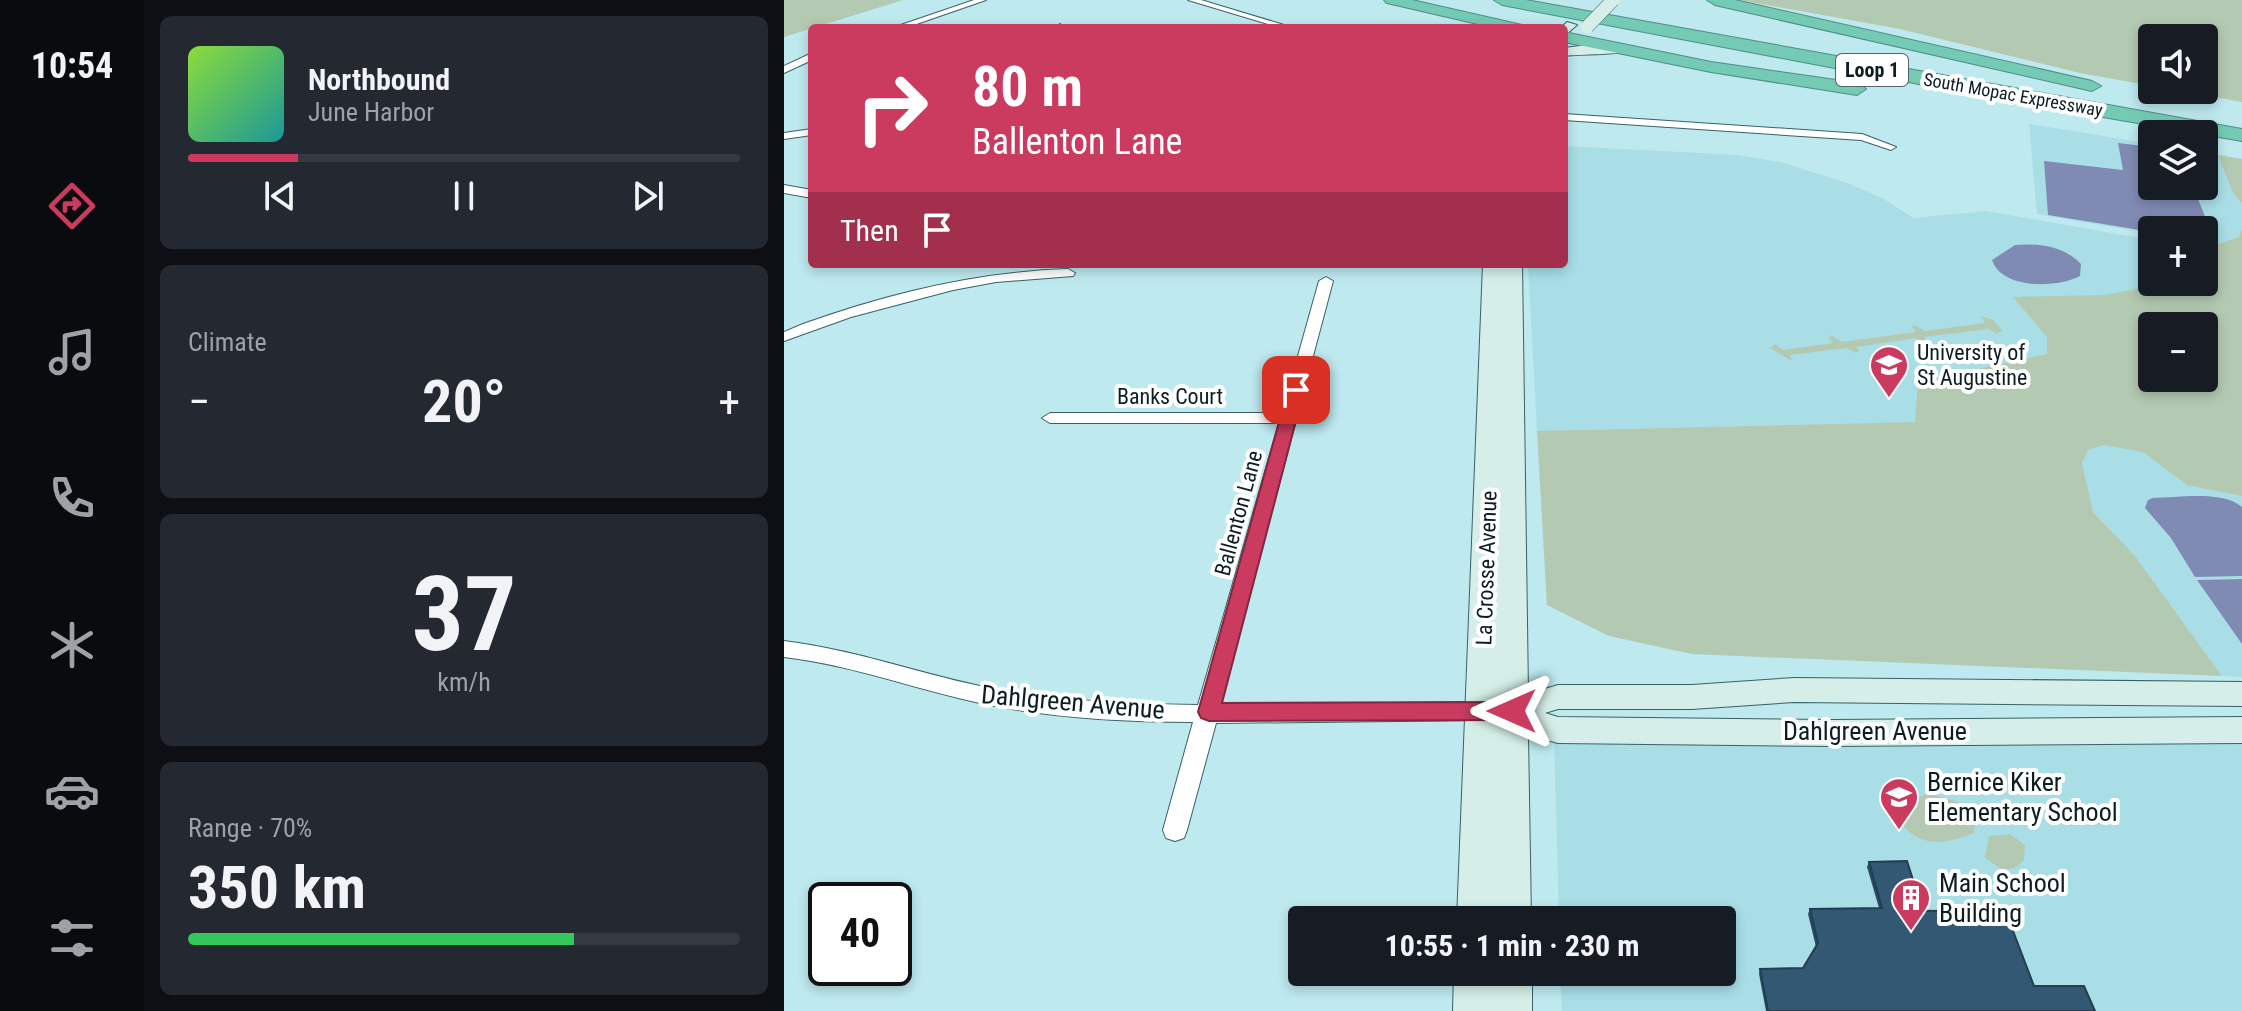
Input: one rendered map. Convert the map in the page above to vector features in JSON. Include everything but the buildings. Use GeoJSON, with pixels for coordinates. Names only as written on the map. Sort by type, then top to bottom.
{"type":"FeatureCollection","features":[{"type":"Feature","properties":{"kind":"highway"},"geometry":{"type":"LineString","coordinates":[[1392,0],[1498,24]]}},
{"type":"Feature","properties":{"kind":"highway","name":"South Mopac Expressway"},"geometry":{"type":"LineString","coordinates":[[1502,0],[2242,135]]}},
{"type":"Feature","properties":{"kind":"highway","name":"South Mopac Expressway"},"geometry":{"type":"LineString","coordinates":[[1582,0],[2118,93],[1715,0]]}},
{"type":"Feature","properties":{"kind":"highway"},"geometry":{"type":"LineString","coordinates":[[1570,38],[1787,79],[1878,92]]}},
{"type":"Feature","properties":{"kind":"highway"},"geometry":{"type":"LineString","coordinates":[[1905,95],[2138,127]]}},
{"type":"Feature","properties":{"kind":"highway"},"geometry":{"type":"LineString","coordinates":[[2210,110],[2242,116]]}},
{"type":"Feature","properties":{"kind":"highway"},"geometry":{"type":"LineString","coordinates":[[2218,139],[2242,142]]}},
{"type":"Feature","properties":{"kind":"street"},"geometry":{"type":"LineString","coordinates":[[910,24],[982,0]]}},
{"type":"Feature","properties":{"kind":"street"},"geometry":{"type":"LineString","coordinates":[[1192,0],[1276,24]]}},
{"type":"Feature","properties":{"kind":"street"},"geometry":{"type":"LineString","coordinates":[[1570,38],[1596,0]]}},
{"type":"Feature","properties":{"kind":"street"},"geometry":{"type":"LineString","coordinates":[[1570,38],[1613,0]]}},
{"type":"Feature","properties":{"kind":"street"},"geometry":{"type":"LineString","coordinates":[[784,70],[808,58]]}},
{"type":"Feature","properties":{"kind":"street"},"geometry":{"type":"LineString","coordinates":[[1568,117],[1862,137],[1891,147]]}},
{"type":"Feature","properties":{"kind":"street"},"geometry":{"type":"LineString","coordinates":[[784,136],[808,133]]}},
{"type":"Feature","properties":{"kind":"street"},"geometry":{"type":"LineString","coordinates":[[784,189],[808,194]]}},
{"type":"Feature","properties":{"kind":"street"},"geometry":{"type":"LineString","coordinates":[[784,205],[808,194]]}},
{"type":"Feature","properties":{"kind":"street","name":"La Crosse Avenue"},"geometry":{"type":"LineString","coordinates":[[1493,268],[1497,711],[1511,906]]}},
{"type":"Feature","properties":{"kind":"street","name":"La Crosse Avenue"},"geometry":{"type":"LineString","coordinates":[[1477,906],[1497,711],[1512,268]]}},
{"type":"Feature","properties":{"kind":"street"},"geometry":{"type":"LineString","coordinates":[[784,337],[832,318],[966,281],[1009,275],[1068,273]]}},
{"type":"Feature","properties":{"kind":"street","name":"Ballenton Lane"},"geometry":{"type":"LineString","coordinates":[[1175,830],[1326,281]]}},
{"type":"Feature","properties":{"kind":"street","name":"Banks Court"},"geometry":{"type":"LineString","coordinates":[[1050,418],[1289,418]]}},
{"type":"Feature","properties":{"kind":"street","name":"Dahlgreen Avenue"},"geometry":{"type":"LineString","coordinates":[[784,649],[832,655],[1008,700],[1099,710],[1497,711],[1558,697],[1692,697],[1794,690],[2242,694]]}},
{"type":"Feature","properties":{"kind":"street","name":"Dahlgreen Avenue"},"geometry":{"type":"LineString","coordinates":[[1497,711],[1558,730],[1817,733],[2242,730]]}},
{"type":"Feature","properties":{"kind":"street"},"geometry":{"type":"LineString","coordinates":[[1473,1011],[1474,986]]}},
{"type":"Feature","properties":{"kind":"street"},"geometry":{"type":"LineString","coordinates":[[1512,986],[1512,1011]]}},
{"type":"Feature","properties":{"kind":"shaded area","name":"University of St Augustine"},"geometry":{"type":"Polygon","coordinates":[[[2029,124],[2138,142],[2138,200],[2218,200],[2218,155],[2242,159],[2242,677],[2222,676],[2135,556],[2005,420],[1537,431],[1528,268],[1568,268],[1568,146],[1738,155],[1784,163],[1847,183],[1884,199],[1913,218],[1986,211],[2138,238],[2138,296],[2218,296],[2218,216],[2138,216],[2138,232],[2037,214],[2029,124]]]}},
{"type":"Feature","properties":{"kind":"shaded area"},"geometry":{"type":"Polygon","coordinates":[[[2118,143],[2138,145],[2138,200],[2198,200],[2205,216],[2138,216],[2138,230],[2048,215],[2044,161],[2123,170],[2118,143]]]}},
{"type":"Feature","properties":{"kind":"shaded area"},"geometry":{"type":"Polygon","coordinates":[[[2015,245],[2042,245],[2067,253],[2081,264],[2080,276],[2045,284],[2007,277],[1992,260],[2015,245]]]}},
{"type":"Feature","properties":{"kind":"shaded area"},"geometry":{"type":"Polygon","coordinates":[[[2223,498],[2242,507],[2242,576],[2195,577],[2171,538],[2145,508],[2148,500],[2223,498]]]}},
{"type":"Feature","properties":{"kind":"shaded area"},"geometry":{"type":"Polygon","coordinates":[[[2242,579],[2242,644],[2197,580],[2242,579]]]}},
{"type":"Feature","properties":{"kind":"shaded area","name":"Bernice Kiker Elementary School"},"geometry":{"type":"Polygon","coordinates":[[[1554,741],[2242,741],[2242,1011],[1562,1011],[1561,986],[1736,986],[1736,906],[1559,906],[1554,741]]]}},
{"type":"Feature","properties":{"kind":"green space"},"geometry":{"type":"Polygon","coordinates":[[[784,0],[903,0],[826,24],[808,24],[808,30],[784,37],[784,0]]]}},
{"type":"Feature","properties":{"kind":"green space"},"geometry":{"type":"Polygon","coordinates":[[[1739,0],[2242,0],[2242,102],[2218,98],[2218,24],[2138,24],[2138,83],[2080,73],[1900,29],[1739,0]]]}},
{"type":"Feature","properties":{"kind":"green space"},"geometry":{"type":"Polygon","coordinates":[[[2218,155],[2242,159],[2242,203],[2233,193],[2218,155]]]}},
{"type":"Feature","properties":{"kind":"green space"},"geometry":{"type":"Polygon","coordinates":[[[2242,230],[2242,496],[2187,485],[2143,452],[2104,445],[2088,450],[2082,463],[2093,512],[2135,556],[2222,676],[1692,654],[1609,636],[1547,605],[1537,431],[1915,422],[1918,382],[2047,354],[2047,337],[2013,297],[2105,295],[2138,288],[2138,296],[2218,296],[2218,244],[2239,237],[2242,230]]]}},
{"type":"Feature","properties":{"kind":"green space"},"geometry":{"type":"Polygon","coordinates":[[[1981,316],[1993,320],[2003,331],[1996,334],[1989,329],[1924,337],[1928,343],[1925,344],[1916,338],[1856,347],[1859,351],[1856,353],[1847,348],[1790,355],[1792,361],[1770,348],[1775,344],[1783,350],[1833,343],[1829,338],[1831,335],[1842,342],[1916,332],[1912,326],[1915,325],[1925,331],[1985,323],[1981,316]]]}},
{"type":"Feature","properties":{"kind":"green space"},"geometry":{"type":"Polygon","coordinates":[[[1928,793],[1965,804],[1976,816],[1974,833],[1954,840],[1934,842],[1916,837],[1908,831],[1900,822],[1903,803],[1928,793]]]}},
{"type":"Feature","properties":{"kind":"green space"},"geometry":{"type":"Polygon","coordinates":[[[2010,834],[2025,845],[2024,860],[2015,868],[2003,870],[1985,858],[1989,836],[2010,834]]]}},
{"type":"Feature","properties":{"kind":"place","name":"University of St Augustine"},"geometry":{"type":"Point","coordinates":[1889,399]}},
{"type":"Feature","properties":{"kind":"place","name":"Bernice Kiker Elementary School"},"geometry":{"type":"Point","coordinates":[1899,831]}},
{"type":"Feature","properties":{"kind":"place","name":"Main School Building"},"geometry":{"type":"Point","coordinates":[1911,932]}},
{"type":"Feature","properties":{"kind":"route"},"geometry":{"type":"LineString","coordinates":[[1296,390],[1209,712],[1512,711]]}}]}
